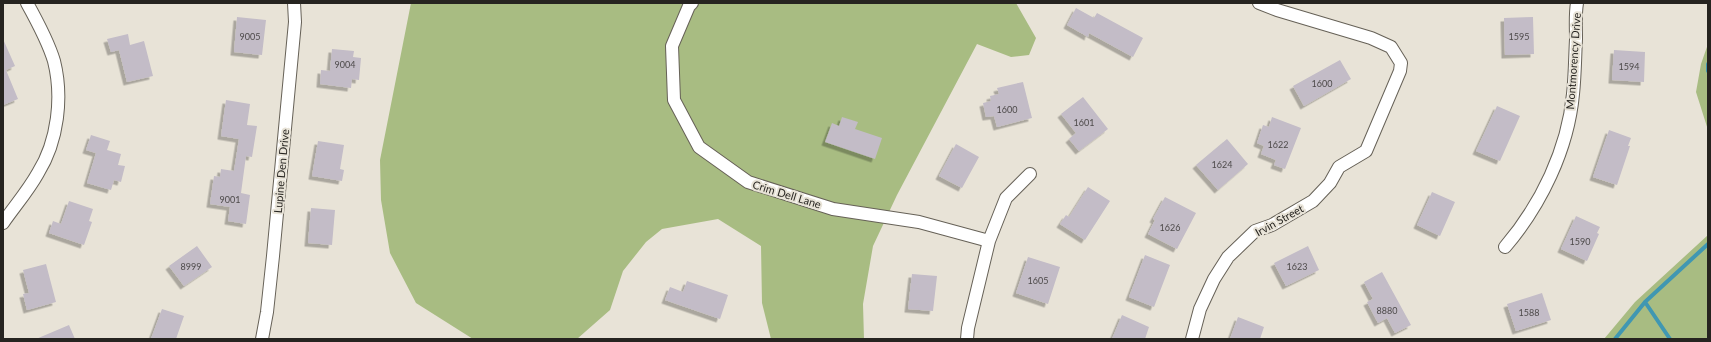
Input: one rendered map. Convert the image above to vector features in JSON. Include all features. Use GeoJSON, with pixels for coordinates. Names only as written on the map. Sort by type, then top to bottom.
{"type":"FeatureCollection","features":[{"type":"Feature","properties":{"kind":"street"},"geometry":{"type":"LineString","coordinates":[[3,223],[38,173],[45,160],[54,131],[57,110],[58,84],[53,60],[38,22],[27,3]]}},
{"type":"Feature","properties":{"kind":"street","name":"Lupine Den Drive"},"geometry":{"type":"LineString","coordinates":[[262,339],[274,256],[295,22],[294,3]]}},
{"type":"Feature","properties":{"kind":"street","name":"Crim Dell Lane"},"geometry":{"type":"LineString","coordinates":[[692,3],[689,6],[672,46],[674,100],[699,147],[748,182],[833,209],[919,222],[989,241]]}},
{"type":"Feature","properties":{"kind":"street","name":"Irvin Street"},"geometry":{"type":"LineString","coordinates":[[1192,339],[1200,309],[1214,279],[1228,256],[1255,231],[1272,225],[1313,202],[1330,183],[1339,167],[1366,151],[1400,71],[1401,63],[1391,47],[1371,38],[1277,10],[1260,3]]}},
{"type":"Feature","properties":{"kind":"street","name":"Montmorency Drive"},"geometry":{"type":"LineString","coordinates":[[1505,247],[1521,229],[1549,178],[1569,122],[1573,95],[1577,3]]}},
{"type":"Feature","properties":{"kind":"street"},"geometry":{"type":"LineString","coordinates":[[967,339],[968,328],[989,241],[1006,198],[1030,174]]}},
{"type":"Feature","properties":{"kind":"green space"},"geometry":{"type":"Polygon","coordinates":[[[411,3],[1016,3],[1036,38],[1029,55],[1011,57],[977,44],[897,195],[873,246],[863,304],[864,339],[771,339],[762,303],[761,246],[718,219],[662,229],[646,242],[623,271],[610,310],[577,339],[473,339],[416,303],[390,253],[381,200],[380,160],[411,3]]]}},
{"type":"Feature","properties":{"kind":"green space"},"geometry":{"type":"Polygon","coordinates":[[[1708,44],[1708,130],[1696,92],[1701,64],[1708,44]]]}},
{"type":"Feature","properties":{"kind":"green space"},"geometry":{"type":"Polygon","coordinates":[[[1708,235],[1708,339],[1604,339],[1635,302],[1708,235]]]}},
{"type":"Feature","properties":{"kind":"building"},"geometry":{"type":"Polygon","coordinates":[[[1076,8],[1094,18],[1097,13],[1143,38],[1133,57],[1089,33],[1088,37],[1067,25],[1076,8]]]}},
{"type":"Feature","properties":{"kind":"building"},"geometry":{"type":"Polygon","coordinates":[[[237,17],[266,20],[262,55],[234,52],[237,17]]]}},
{"type":"Feature","properties":{"kind":"building"},"geometry":{"type":"Polygon","coordinates":[[[1533,17],[1534,54],[1505,55],[1504,18],[1533,17]]]}},
{"type":"Feature","properties":{"kind":"building"},"geometry":{"type":"Polygon","coordinates":[[[128,34],[130,45],[144,41],[153,76],[127,82],[119,50],[111,52],[107,39],[128,34]]]}},
{"type":"Feature","properties":{"kind":"building"},"geometry":{"type":"Polygon","coordinates":[[[3,39],[15,66],[6,70],[18,99],[3,105],[3,39]]]}},
{"type":"Feature","properties":{"kind":"building"},"geometry":{"type":"Polygon","coordinates":[[[332,49],[354,51],[353,57],[361,58],[359,80],[352,79],[351,88],[320,84],[321,70],[330,71],[332,49]]]}},
{"type":"Feature","properties":{"kind":"building"},"geometry":{"type":"Polygon","coordinates":[[[1614,50],[1645,52],[1644,82],[1612,80],[1614,50]]]}},
{"type":"Feature","properties":{"kind":"building"},"geometry":{"type":"Polygon","coordinates":[[[1340,60],[1351,79],[1304,106],[1293,86],[1340,60]]]}},
{"type":"Feature","properties":{"kind":"building"},"geometry":{"type":"Polygon","coordinates":[[[1023,82],[1032,118],[997,127],[994,116],[986,117],[983,103],[991,101],[990,96],[999,94],[997,88],[1023,82]]]}},
{"type":"Feature","properties":{"kind":"building"},"geometry":{"type":"Polygon","coordinates":[[[1083,97],[1108,129],[1079,151],[1069,139],[1076,133],[1061,114],[1083,97]]]}},
{"type":"Feature","properties":{"kind":"building"},"geometry":{"type":"Polygon","coordinates":[[[226,100],[250,104],[247,125],[257,126],[252,157],[246,156],[241,193],[250,195],[246,224],[228,221],[230,207],[210,204],[214,176],[220,177],[221,169],[234,171],[239,139],[221,136],[226,100]]]}},
{"type":"Feature","properties":{"kind":"building"},"geometry":{"type":"Polygon","coordinates":[[[1497,106],[1520,116],[1500,161],[1476,151],[1497,106]]]}},
{"type":"Feature","properties":{"kind":"building"},"geometry":{"type":"Polygon","coordinates":[[[842,117],[858,122],[855,129],[882,138],[875,159],[825,142],[832,123],[839,126],[842,117]]]}},
{"type":"Feature","properties":{"kind":"building"},"geometry":{"type":"Polygon","coordinates":[[[1272,117],[1301,128],[1285,169],[1274,165],[1276,160],[1261,154],[1264,146],[1257,143],[1263,125],[1269,127],[1272,117]]]}},
{"type":"Feature","properties":{"kind":"building"},"geometry":{"type":"Polygon","coordinates":[[[1609,130],[1631,138],[1628,146],[1630,146],[1617,185],[1593,177],[1609,130]]]}},
{"type":"Feature","properties":{"kind":"building"},"geometry":{"type":"Polygon","coordinates":[[[91,135],[110,141],[107,150],[121,154],[118,165],[125,166],[121,182],[114,180],[111,190],[87,183],[96,153],[86,150],[91,135]]]}},
{"type":"Feature","properties":{"kind":"building"},"geometry":{"type":"Polygon","coordinates":[[[1227,139],[1248,164],[1218,190],[1196,165],[1227,139]]]}},
{"type":"Feature","properties":{"kind":"building"},"geometry":{"type":"Polygon","coordinates":[[[318,141],[344,145],[340,169],[344,170],[342,181],[312,176],[318,141]]]}},
{"type":"Feature","properties":{"kind":"building"},"geometry":{"type":"Polygon","coordinates":[[[956,144],[979,157],[962,188],[939,176],[956,144]]]}},
{"type":"Feature","properties":{"kind":"building"},"geometry":{"type":"Polygon","coordinates":[[[1088,187],[1110,201],[1085,240],[1060,224],[1066,215],[1069,217],[1088,187]]]}},
{"type":"Feature","properties":{"kind":"building"},"geometry":{"type":"Polygon","coordinates":[[[1432,192],[1455,202],[1440,236],[1417,225],[1432,192]]]}},
{"type":"Feature","properties":{"kind":"building"},"geometry":{"type":"Polygon","coordinates":[[[1165,197],[1196,213],[1177,249],[1148,234],[1155,220],[1153,219],[1165,197]]]}},
{"type":"Feature","properties":{"kind":"building"},"geometry":{"type":"Polygon","coordinates":[[[69,201],[93,209],[89,221],[92,222],[84,245],[49,233],[53,221],[61,224],[69,201]]]}},
{"type":"Feature","properties":{"kind":"building"},"geometry":{"type":"Polygon","coordinates":[[[311,208],[335,210],[332,245],[308,243],[311,208]]]}},
{"type":"Feature","properties":{"kind":"building"},"geometry":{"type":"Polygon","coordinates":[[[1576,216],[1600,227],[1597,233],[1599,234],[1587,261],[1561,249],[1576,216]]]}},
{"type":"Feature","properties":{"kind":"building"},"geometry":{"type":"Polygon","coordinates":[[[197,246],[212,267],[184,286],[169,266],[197,246]]]}},
{"type":"Feature","properties":{"kind":"building"},"geometry":{"type":"Polygon","coordinates":[[[1308,246],[1319,270],[1286,286],[1274,263],[1308,246]]]}},
{"type":"Feature","properties":{"kind":"building"},"geometry":{"type":"Polygon","coordinates":[[[1145,255],[1170,265],[1154,307],[1129,297],[1145,255]]]}},
{"type":"Feature","properties":{"kind":"building"},"geometry":{"type":"Polygon","coordinates":[[[1028,257],[1060,267],[1048,304],[1016,293],[1028,257]]]}},
{"type":"Feature","properties":{"kind":"building"},"geometry":{"type":"Polygon","coordinates":[[[46,264],[56,302],[27,310],[23,294],[29,293],[23,270],[46,264]]]}},
{"type":"Feature","properties":{"kind":"building"},"geometry":{"type":"Polygon","coordinates":[[[1382,272],[1411,325],[1395,333],[1387,318],[1378,323],[1367,302],[1373,299],[1364,282],[1382,272]]]}},
{"type":"Feature","properties":{"kind":"building"},"geometry":{"type":"Polygon","coordinates":[[[912,274],[937,276],[933,311],[908,309],[912,274]]]}},
{"type":"Feature","properties":{"kind":"building"},"geometry":{"type":"Polygon","coordinates":[[[687,281],[728,295],[720,319],[665,300],[670,287],[683,292],[687,281]]]}},
{"type":"Feature","properties":{"kind":"building"},"geometry":{"type":"Polygon","coordinates":[[[1542,293],[1551,320],[1516,331],[1507,304],[1542,293]]]}},
{"type":"Feature","properties":{"kind":"building"},"geometry":{"type":"Polygon","coordinates":[[[162,309],[184,316],[176,339],[151,339],[162,309]]]}},
{"type":"Feature","properties":{"kind":"building"},"geometry":{"type":"Polygon","coordinates":[[[1122,315],[1149,327],[1145,339],[1112,339],[1122,315]]]}},
{"type":"Feature","properties":{"kind":"building"},"geometry":{"type":"Polygon","coordinates":[[[1238,317],[1264,327],[1260,339],[1230,339],[1238,317]]]}},
{"type":"Feature","properties":{"kind":"building"},"geometry":{"type":"Polygon","coordinates":[[[69,325],[75,339],[36,339],[69,325]]]}},
{"type":"Feature","properties":{"kind":"waterway"},"geometry":{"type":"LineString","coordinates":[[1708,64],[1708,71]]}},
{"type":"Feature","properties":{"kind":"waterway"},"geometry":{"type":"LineString","coordinates":[[1615,339],[1645,302],[1708,244]]}},
{"type":"Feature","properties":{"kind":"waterway"},"geometry":{"type":"LineString","coordinates":[[1645,302],[1670,339]]}}]}
